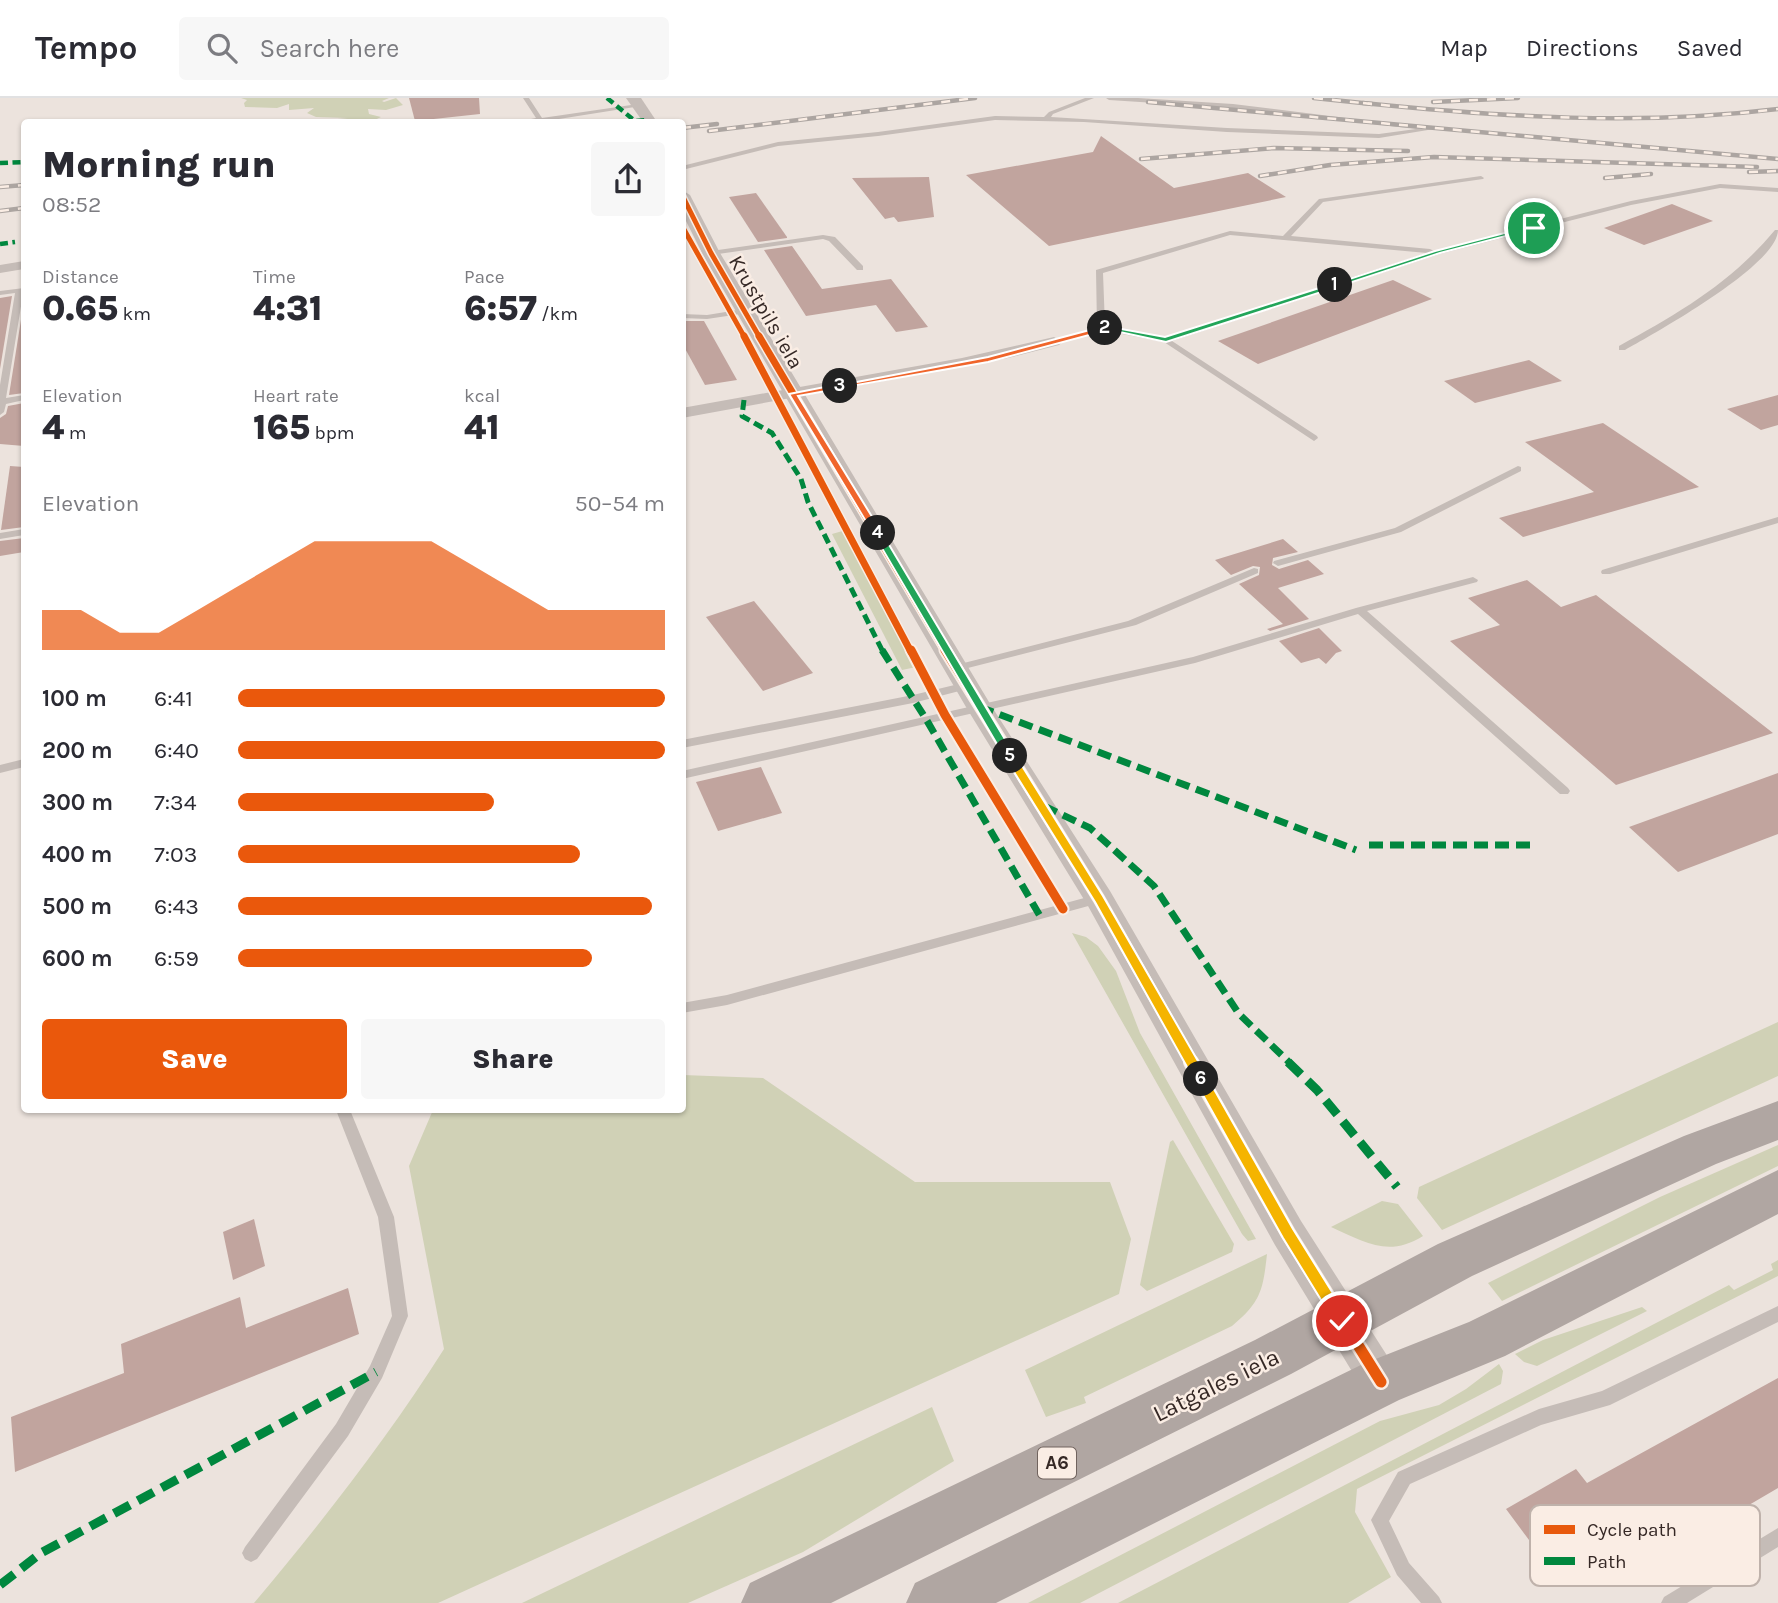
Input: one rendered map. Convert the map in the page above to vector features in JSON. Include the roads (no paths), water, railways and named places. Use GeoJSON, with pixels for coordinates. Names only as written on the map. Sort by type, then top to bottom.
{"type":"FeatureCollection","features":[{"type":"Feature","properties":{"kind":"highway","name":"Latgales iela"},"geometry":{"type":"LineString","coordinates":[[770,1603],[1342,1321],[1455,1261],[1700,1150],[1778,1119]]}},
{"type":"Feature","properties":{"kind":"highway"},"geometry":{"type":"LineString","coordinates":[[935,1603],[1381,1382],[1487,1339],[1778,1191]]}},
{"type":"Feature","properties":{"kind":"street"},"geometry":{"type":"LineString","coordinates":[[636,102],[647,119]]}},
{"type":"Feature","properties":{"kind":"street","name":"Krustpils iela"},"geometry":{"type":"LineString","coordinates":[[686,208],[744,311],[979,707],[1099,899],[1288,1233],[1381,1382]]}},
{"type":"Feature","properties":{"kind":"street"},"geometry":{"type":"LineString","coordinates":[[0,268],[21,265]]}},
{"type":"Feature","properties":{"kind":"street"},"geometry":{"type":"LineString","coordinates":[[686,412],[988,359],[1054,342]]}},
{"type":"Feature","properties":{"kind":"lane"},"geometry":{"type":"LineString","coordinates":[[526,98],[539,119]]}},
{"type":"Feature","properties":{"kind":"lane"},"geometry":{"type":"LineString","coordinates":[[1046,119],[1051,113],[1091,98]]}},
{"type":"Feature","properties":{"kind":"lane"},"geometry":{"type":"LineString","coordinates":[[686,167],[778,144],[995,118],[1379,136],[1431,128],[1233,106],[1109,98]]}},
{"type":"Feature","properties":{"kind":"lane"},"geometry":{"type":"LineString","coordinates":[[545,119],[636,102]]}},
{"type":"Feature","properties":{"kind":"lane"},"geometry":{"type":"LineString","coordinates":[[1284,238],[1321,200],[1481,178]]}},
{"type":"Feature","properties":{"kind":"lane"},"geometry":{"type":"LineString","coordinates":[[1166,340],[1437,252],[1631,203],[1720,186],[1778,190]]}},
{"type":"Feature","properties":{"kind":"lane"},"geometry":{"type":"LineString","coordinates":[[1622,348],[1710,298],[1761,254],[1778,232]]}},
{"type":"Feature","properties":{"kind":"lane"},"geometry":{"type":"LineString","coordinates":[[1101,328],[1099,272],[1230,233],[1437,252]]}},
{"type":"Feature","properties":{"kind":"lane"},"geometry":{"type":"LineString","coordinates":[[711,253],[823,237],[832,239],[860,268]]}},
{"type":"Feature","properties":{"kind":"lane"},"geometry":{"type":"LineString","coordinates":[[0,293],[21,290]]}},
{"type":"Feature","properties":{"kind":"lane"},"geometry":{"type":"LineString","coordinates":[[0,412],[21,295]]}},
{"type":"Feature","properties":{"kind":"lane"},"geometry":{"type":"LineString","coordinates":[[686,316],[707,317],[744,311]]}},
{"type":"Feature","properties":{"kind":"lane"},"geometry":{"type":"LineString","coordinates":[[1054,342],[1101,328],[1166,340],[1314,438]]}},
{"type":"Feature","properties":{"kind":"lane"},"geometry":{"type":"LineString","coordinates":[[1,402],[21,399]]}},
{"type":"Feature","properties":{"kind":"lane"},"geometry":{"type":"LineString","coordinates":[[1278,563],[1398,530],[1518,469]]}},
{"type":"Feature","properties":{"kind":"lane"},"geometry":{"type":"LineString","coordinates":[[1606,572],[1778,520]]}},
{"type":"Feature","properties":{"kind":"lane"},"geometry":{"type":"LineString","coordinates":[[0,536],[21,532]]}},
{"type":"Feature","properties":{"kind":"lane"},"geometry":{"type":"LineString","coordinates":[[686,743],[962,677],[1132,623],[1254,571]]}},
{"type":"Feature","properties":{"kind":"lane"},"geometry":{"type":"LineString","coordinates":[[686,774],[1195,660],[1360,610],[1473,580]]}},
{"type":"Feature","properties":{"kind":"lane"},"geometry":{"type":"LineString","coordinates":[[1360,610],[1384,628],[1564,790]]}},
{"type":"Feature","properties":{"kind":"lane"},"geometry":{"type":"LineString","coordinates":[[0,769],[21,763]]}},
{"type":"Feature","properties":{"kind":"lane"},"geometry":{"type":"LineString","coordinates":[[686,1007],[727,1000],[1099,899]]}},
{"type":"Feature","properties":{"kind":"lane"},"geometry":{"type":"LineString","coordinates":[[251,1553],[342,1430],[376,1372],[400,1316],[386,1217],[344,1113]]}},
{"type":"Feature","properties":{"kind":"lane"},"geometry":{"type":"LineString","coordinates":[[1433,1603],[1403,1569],[1380,1520],[1404,1478],[1539,1417],[1604,1399],[1778,1314]]}},
{"type":"Feature","properties":{"kind":"lane"},"geometry":{"type":"LineString","coordinates":[[1760,1548],[1778,1537]]}},
{"type":"Feature","properties":{"kind":"lane"},"geometry":{"type":"LineString","coordinates":[[1670,1603],[1698,1586]]}},
{"type":"Feature","properties":{"kind":"railway"},"geometry":{"type":"LineString","coordinates":[[709,131],[975,98]]}},
{"type":"Feature","properties":{"kind":"railway"},"geometry":{"type":"LineString","coordinates":[[1314,98],[1372,104]]}},
{"type":"Feature","properties":{"kind":"railway"},"geometry":{"type":"LineString","coordinates":[[1433,102],[1518,98]]}},
{"type":"Feature","properties":{"kind":"railway"},"geometry":{"type":"LineString","coordinates":[[1148,102],[1778,159]]}},
{"type":"Feature","properties":{"kind":"railway"},"geometry":{"type":"LineString","coordinates":[[1363,103],[1571,118],[1674,117],[1778,109]]}},
{"type":"Feature","properties":{"kind":"railway"},"geometry":{"type":"LineString","coordinates":[[686,128],[717,124]]}},
{"type":"Feature","properties":{"kind":"railway"},"geometry":{"type":"LineString","coordinates":[[1141,159],[1274,148],[1408,151]]}},
{"type":"Feature","properties":{"kind":"railway"},"geometry":{"type":"LineString","coordinates":[[1260,176],[1330,165],[1434,157],[1757,167]]}},
{"type":"Feature","properties":{"kind":"railway"},"geometry":{"type":"LineString","coordinates":[[1749,172],[1778,171]]}},
{"type":"Feature","properties":{"kind":"railway"},"geometry":{"type":"LineString","coordinates":[[1605,178],[1651,174]]}},
{"type":"Feature","properties":{"kind":"railway"},"geometry":{"type":"LineString","coordinates":[[0,187],[21,185]]}},
{"type":"Feature","properties":{"kind":"railway"},"geometry":{"type":"LineString","coordinates":[[0,211],[21,208]]}}]}
